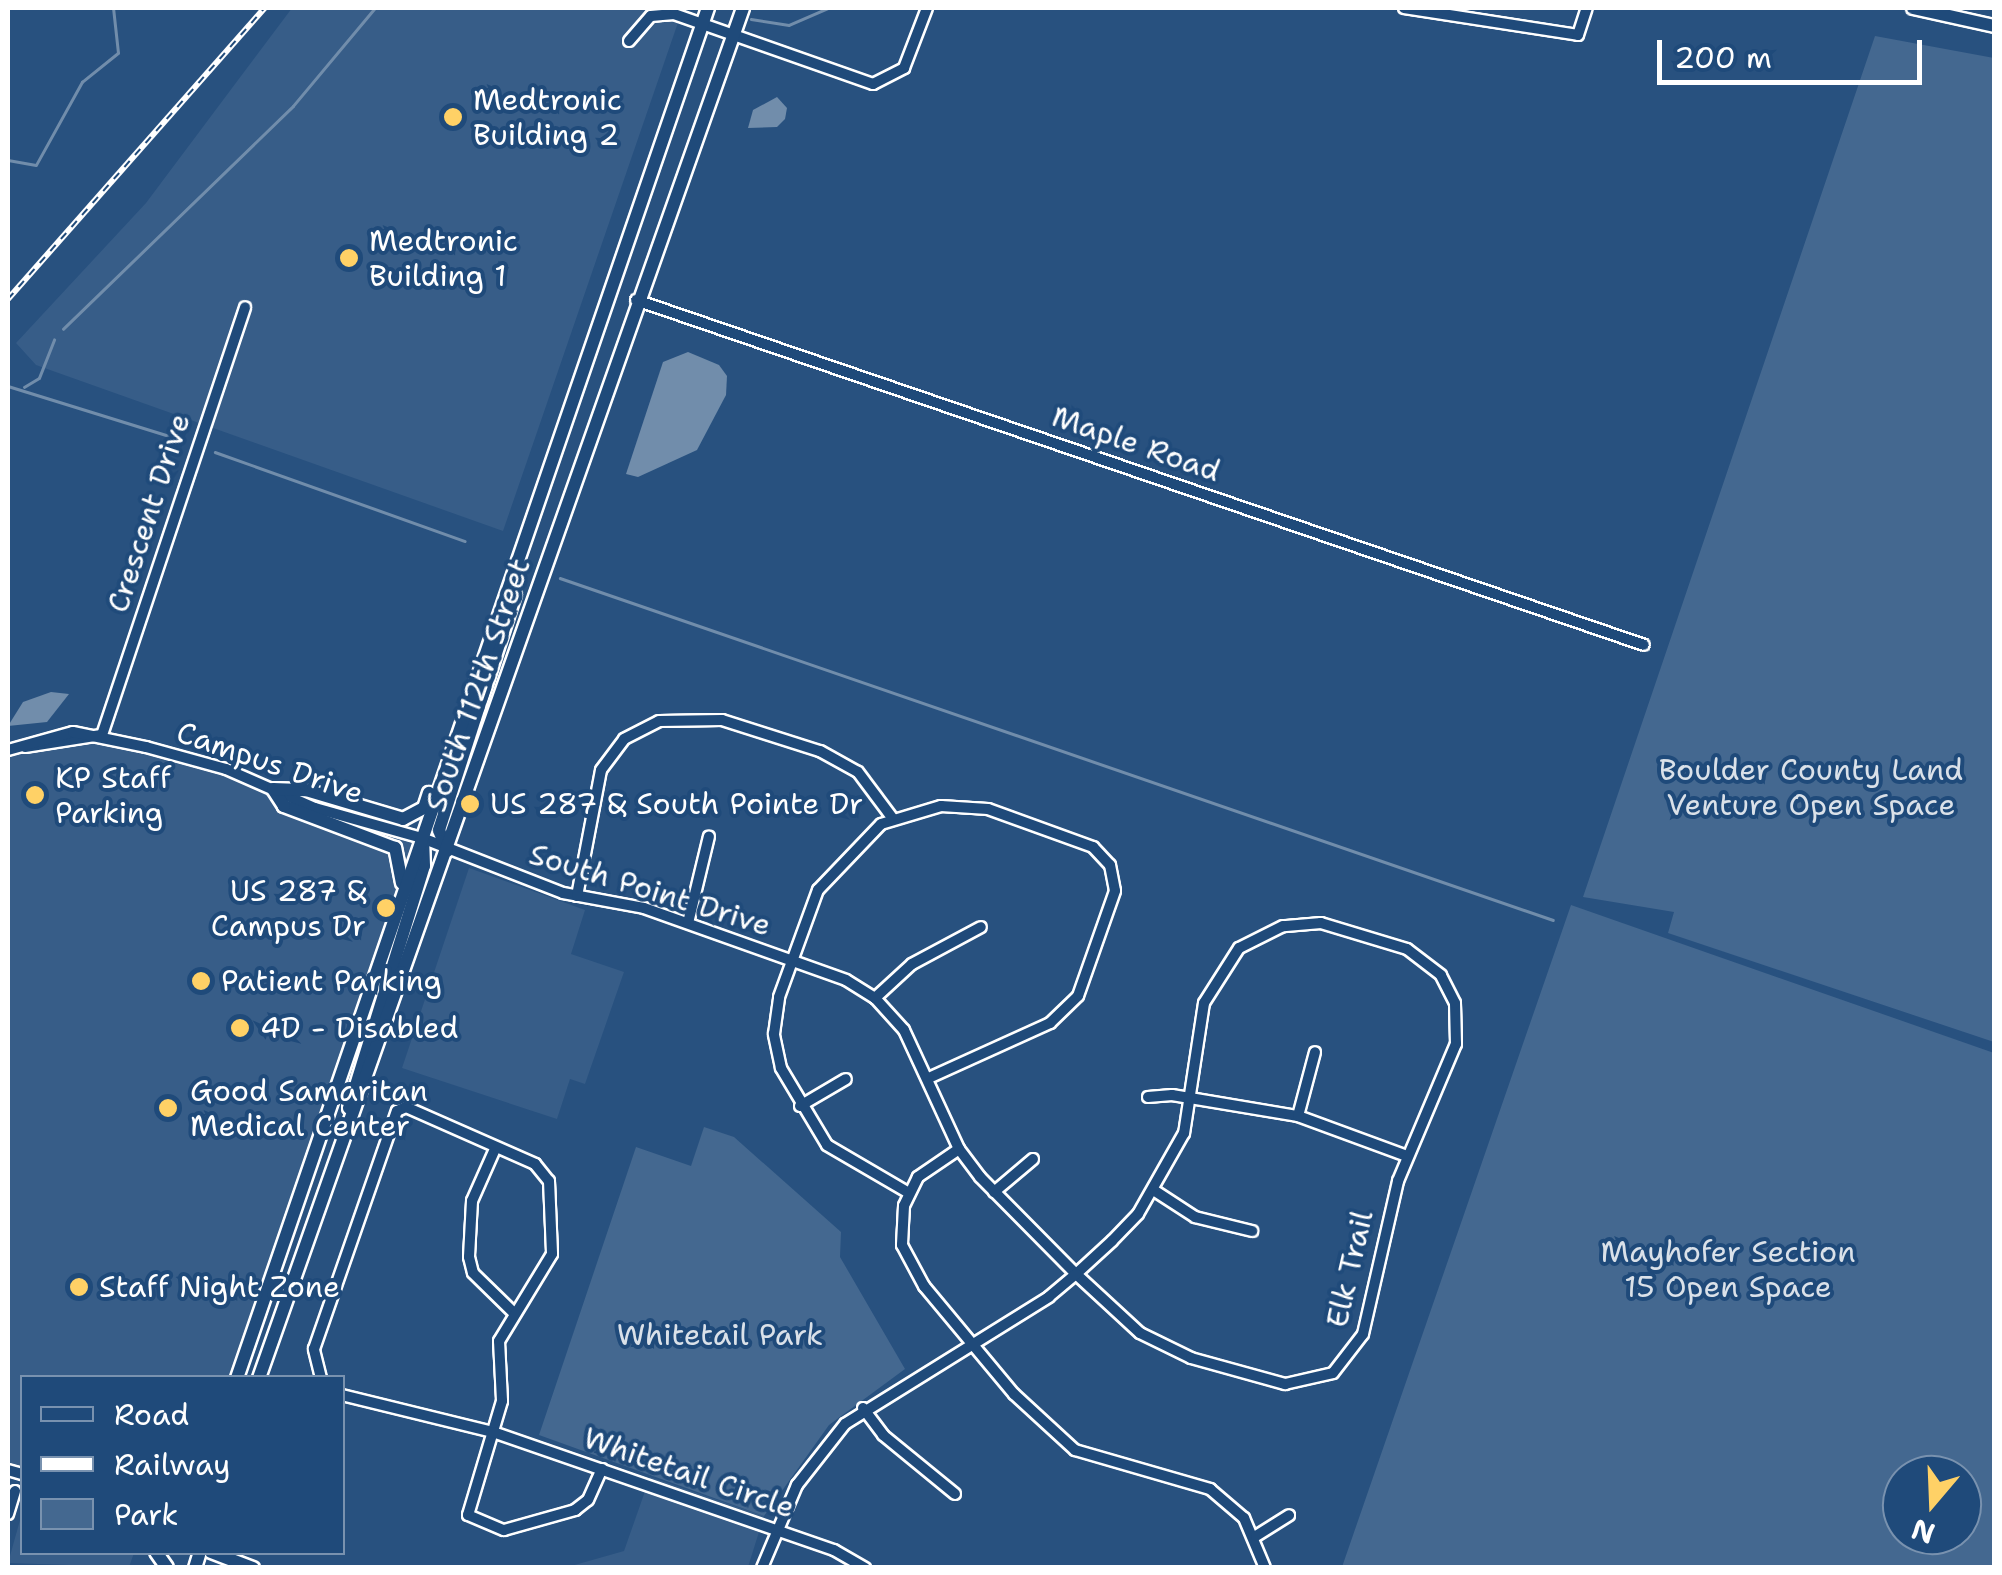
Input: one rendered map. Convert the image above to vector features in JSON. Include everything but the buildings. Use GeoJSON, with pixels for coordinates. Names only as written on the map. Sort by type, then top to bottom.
{"type":"FeatureCollection","features":[{"type":"Feature","properties":{"kind":"main road","name":"South 112th Street"},"geometry":{"type":"LineString","coordinates":[[238,1375],[708,8]]}},
{"type":"Feature","properties":{"kind":"main road","name":"South 112th Street"},"geometry":{"type":"LineString","coordinates":[[260,1375],[348,1116],[448,851],[636,300],[743,8]]}},
{"type":"Feature","properties":{"kind":"main road"},"geometry":{"type":"LineString","coordinates":[[1913,8],[1994,26]]}},
{"type":"Feature","properties":{"kind":"main road","name":"Maple Road"},"geometry":{"type":"LineString","coordinates":[[611,291],[636,300]]}},
{"type":"Feature","properties":{"kind":"main road"},"geometry":{"type":"LineString","coordinates":[[274,789],[306,790],[403,819],[417,814],[505,590],[513,583]]}},
{"type":"Feature","properties":{"kind":"main road"},"geometry":{"type":"LineString","coordinates":[[448,851],[439,830],[512,608],[513,583]]}},
{"type":"Feature","properties":{"kind":"main road"},"geometry":{"type":"LineString","coordinates":[[274,789],[284,806],[395,848],[402,866],[400,900]]}},
{"type":"Feature","properties":{"kind":"main road"},"geometry":{"type":"LineString","coordinates":[[348,1116],[424,866],[422,838]]}},
{"type":"Feature","properties":{"kind":"main road"},"geometry":{"type":"LineString","coordinates":[[220,1555],[251,1567]]}},
{"type":"Feature","properties":{"kind":"street"},"geometry":{"type":"LineString","coordinates":[[629,41],[659,14],[703,22],[873,84],[904,68],[927,8]]}},
{"type":"Feature","properties":{"kind":"street"},"geometry":{"type":"LineString","coordinates":[[1404,8],[1578,34],[1587,8]]}},
{"type":"Feature","properties":{"kind":"street","name":"Maple Road"},"geometry":{"type":"LineString","coordinates":[[636,300],[1644,645]]}},
{"type":"Feature","properties":{"kind":"street","name":"Crescent Drive"},"geometry":{"type":"LineString","coordinates":[[102,734],[245,307]]}},
{"type":"Feature","properties":{"kind":"street"},"geometry":{"type":"LineString","coordinates":[[577,896],[601,770],[624,739],[658,721],[722,720],[820,751],[858,772],[893,819]]}},
{"type":"Feature","properties":{"kind":"street"},"geometry":{"type":"LineString","coordinates":[[8,750],[102,734]]}},
{"type":"Feature","properties":{"kind":"street","name":"Campus Drive"},"geometry":{"type":"LineString","coordinates":[[102,734],[274,789],[315,808],[422,838]]}},
{"type":"Feature","properties":{"kind":"street"},"geometry":{"type":"LineString","coordinates":[[909,1193],[846,1161],[800,1106],[774,1034],[790,959],[826,876],[864,836],[893,819],[941,806],[988,808],[1092,847],[1114,878],[1085,984],[1065,1011],[930,1078]]}},
{"type":"Feature","properties":{"kind":"street"},"geometry":{"type":"LineString","coordinates":[[688,923],[709,836]]}},
{"type":"Feature","properties":{"kind":"street","name":"South Point Drive"},"geometry":{"type":"LineString","coordinates":[[422,838],[448,851],[577,896],[688,923],[790,959],[875,998],[904,1030],[930,1078],[959,1148],[994,1192],[1076,1274]]}},
{"type":"Feature","properties":{"kind":"street","name":"Elk Trail"},"geometry":{"type":"LineString","coordinates":[[1076,1274],[1164,1348],[1285,1384],[1319,1380],[1344,1365],[1364,1334],[1380,1241],[1407,1156],[1456,1044],[1455,1003],[1430,964],[1368,936],[1300,924],[1239,948],[1204,1003],[1194,1098]]}},
{"type":"Feature","properties":{"kind":"street"},"geometry":{"type":"LineString","coordinates":[[875,998],[912,964],[981,927]]}},
{"type":"Feature","properties":{"kind":"street"},"geometry":{"type":"LineString","coordinates":[[1298,1116],[1315,1052]]}},
{"type":"Feature","properties":{"kind":"street"},"geometry":{"type":"LineString","coordinates":[[800,1106],[846,1079]]}},
{"type":"Feature","properties":{"kind":"street"},"geometry":{"type":"LineString","coordinates":[[1148,1097],[1194,1098],[1298,1116],[1407,1156]]}},
{"type":"Feature","properties":{"kind":"street"},"geometry":{"type":"LineString","coordinates":[[762,1568],[776,1530],[812,1461],[862,1408],[973,1346],[1076,1274],[1155,1192],[1194,1098]]}},
{"type":"Feature","properties":{"kind":"street"},"geometry":{"type":"LineString","coordinates":[[320,1375],[314,1349],[397,1111],[406,1107],[543,1172],[552,1206],[550,1264],[513,1312],[499,1341],[502,1401],[467,1503],[468,1515],[481,1525],[504,1530],[576,1510],[588,1500],[602,1469]]}},
{"type":"Feature","properties":{"kind":"street"},"geometry":{"type":"LineString","coordinates":[[959,1148],[935,1162],[909,1193],[900,1230],[906,1259],[973,1346],[1075,1450],[1109,1465],[1188,1478],[1230,1502],[1256,1536],[1266,1568]]}},
{"type":"Feature","properties":{"kind":"street"},"geometry":{"type":"LineString","coordinates":[[495,1149],[472,1201],[470,1257],[473,1273],[513,1312]]}},
{"type":"Feature","properties":{"kind":"street"},"geometry":{"type":"LineString","coordinates":[[994,1192],[1032,1159]]}},
{"type":"Feature","properties":{"kind":"street"},"geometry":{"type":"LineString","coordinates":[[1155,1192],[1195,1216],[1252,1231]]}},
{"type":"Feature","properties":{"kind":"street","name":"Whitetail Circle"},"geometry":{"type":"LineString","coordinates":[[345,1396],[493,1432],[776,1530],[865,1568]]}},
{"type":"Feature","properties":{"kind":"street"},"geometry":{"type":"LineString","coordinates":[[862,1408],[896,1448],[955,1494]]}},
{"type":"Feature","properties":{"kind":"street"},"geometry":{"type":"LineString","coordinates":[[8,1514],[15,1491]]}},
{"type":"Feature","properties":{"kind":"street"},"geometry":{"type":"LineString","coordinates":[[1256,1536],[1289,1515]]}},
{"type":"Feature","properties":{"kind":"shaded area"},"geometry":{"type":"Polygon","coordinates":[[[292,8],[683,8],[503,531],[36,365],[16,343],[146,203],[292,8]]]}},
{"type":"Feature","properties":{"kind":"shaded area"},"geometry":{"type":"Polygon","coordinates":[[[777,97],[787,108],[785,119],[777,127],[748,128],[753,110],[777,97]]]}},
{"type":"Feature","properties":{"kind":"shaded area"},"geometry":{"type":"Polygon","coordinates":[[[688,352],[719,365],[727,376],[726,395],[697,450],[638,477],[626,474],[663,362],[688,352]]]}},
{"type":"Feature","properties":{"kind":"shaded area"},"geometry":{"type":"Polygon","coordinates":[[[51,692],[69,694],[47,722],[8,726],[23,702],[51,692]]]}},
{"type":"Feature","properties":{"kind":"shaded area","name":"Good Samaritan Medical Center"},"geometry":{"type":"Polygon","coordinates":[[[102,735],[422,838],[236,1375],[20,1375],[20,1473],[8,1470],[8,750],[102,735]]]}},
{"type":"Feature","properties":{"kind":"shaded area"},"geometry":{"type":"Polygon","coordinates":[[[469,868],[585,910],[571,954],[624,972],[585,1084],[570,1079],[557,1119],[402,1068],[469,868]]]}},
{"type":"Feature","properties":{"kind":"shaded area"},"geometry":{"type":"Polygon","coordinates":[[[650,1477],[764,1516],[748,1567],[564,1568],[624,1551],[650,1477]]]}},
{"type":"Feature","properties":{"kind":"shaded area"},"geometry":{"type":"Polygon","coordinates":[[[20,1520],[20,1555],[133,1555],[129,1567],[8,1563],[20,1520]]]}},
{"type":"Feature","properties":{"kind":"green space","name":"Boulder County Land Venture Open Space"},"geometry":{"type":"Polygon","coordinates":[[[1875,36],[1994,58],[1994,1042],[1668,933],[1674,912],[1583,897],[1875,36]]]}},
{"type":"Feature","properties":{"kind":"green space","name":"Mayhofer Section 15 Open Space"},"geometry":{"type":"Polygon","coordinates":[[[1571,905],[1994,1053],[1994,1567],[1342,1567],[1571,905]]]}},
{"type":"Feature","properties":{"kind":"green space","name":"Whitetail Park"},"geometry":{"type":"Polygon","coordinates":[[[704,1127],[734,1137],[841,1232],[840,1257],[905,1369],[829,1425],[764,1516],[539,1435],[636,1147],[691,1166],[704,1127]]]}},
{"type":"Feature","properties":{"kind":"waterway"},"geometry":{"type":"LineString","coordinates":[[8,160],[36,165],[82,82],[118,53],[113,8]]}},
{"type":"Feature","properties":{"kind":"waterway"},"geometry":{"type":"LineString","coordinates":[[63,329],[293,106],[375,8]]}},
{"type":"Feature","properties":{"kind":"waterway"},"geometry":{"type":"LineString","coordinates":[[751,19],[789,25],[828,8]]}},
{"type":"Feature","properties":{"kind":"waterway"},"geometry":{"type":"LineString","coordinates":[[24,387],[39,378],[54,340]]}},
{"type":"Feature","properties":{"kind":"waterway"},"geometry":{"type":"LineString","coordinates":[[8,386],[182,440]]}},
{"type":"Feature","properties":{"kind":"waterway"},"geometry":{"type":"LineString","coordinates":[[215,452],[465,541]]}},
{"type":"Feature","properties":{"kind":"waterway"},"geometry":{"type":"LineString","coordinates":[[560,578],[1553,920]]}},
{"type":"Feature","properties":{"kind":"railway"},"geometry":{"type":"LineString","coordinates":[[8,299],[265,8]]}},
{"type":"Feature","properties":{"kind":"place","name":"Medtronic Building 2"},"geometry":{"type":"Point","coordinates":[453,117]}},
{"type":"Feature","properties":{"kind":"place","name":"Medtronic Building 1"},"geometry":{"type":"Point","coordinates":[349,258]}},
{"type":"Feature","properties":{"kind":"place","name":"KP Staff Parking"},"geometry":{"type":"Point","coordinates":[35,795]}},
{"type":"Feature","properties":{"kind":"place","name":"US 287 & South Pointe Dr"},"geometry":{"type":"Point","coordinates":[470,804]}},
{"type":"Feature","properties":{"kind":"place","name":"US 287 & Campus Dr"},"geometry":{"type":"Point","coordinates":[386,908]}},
{"type":"Feature","properties":{"kind":"place","name":"Patient Parking"},"geometry":{"type":"Point","coordinates":[201,981]}},
{"type":"Feature","properties":{"kind":"place","name":"4D - Disabled"},"geometry":{"type":"Point","coordinates":[240,1028]}},
{"type":"Feature","properties":{"kind":"place","name":"Good Samaritan Medical Center"},"geometry":{"type":"Point","coordinates":[168,1108]}},
{"type":"Feature","properties":{"kind":"place","name":"Staff Night Zone"},"geometry":{"type":"Point","coordinates":[79,1287]}}]}
